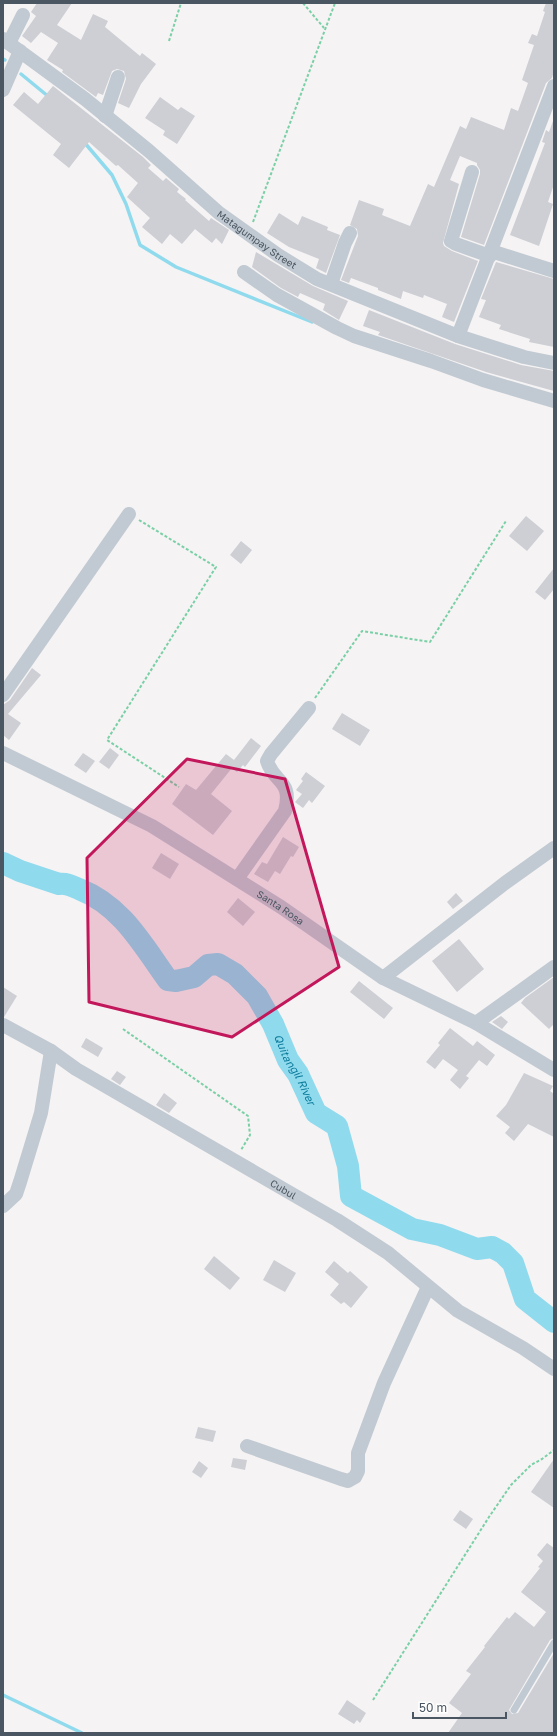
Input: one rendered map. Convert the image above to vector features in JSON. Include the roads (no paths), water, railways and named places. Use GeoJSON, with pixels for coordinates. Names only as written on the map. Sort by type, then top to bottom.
{"type":"FeatureCollection","features":[{"type":"Feature","properties":{"kind":"street"},"geometry":{"type":"LineString","coordinates":[[6,41],[23,15]]}},
{"type":"Feature","properties":{"kind":"street","name":"Matagumpay Street"},"geometry":{"type":"LineString","coordinates":[[6,41],[85,99],[219,213],[278,255],[317,279],[458,336],[524,357],[554,363]]}},
{"type":"Feature","properties":{"kind":"street"},"geometry":{"type":"LineString","coordinates":[[3,90],[20,51]]}},
{"type":"Feature","properties":{"kind":"street"},"geometry":{"type":"LineString","coordinates":[[105,116],[118,77]]}},
{"type":"Feature","properties":{"kind":"street"},"geometry":{"type":"LineString","coordinates":[[458,336],[554,86]]}},
{"type":"Feature","properties":{"kind":"street"},"geometry":{"type":"LineString","coordinates":[[472,172],[451,241],[456,244],[554,271]]}},
{"type":"Feature","properties":{"kind":"street"},"geometry":{"type":"LineString","coordinates":[[331,284],[350,233]]}},
{"type":"Feature","properties":{"kind":"street"},"geometry":{"type":"LineString","coordinates":[[244,272],[277,294],[354,336],[483,380],[554,401]]}},
{"type":"Feature","properties":{"kind":"street"},"geometry":{"type":"LineString","coordinates":[[3,695],[129,514]]}},
{"type":"Feature","properties":{"kind":"street"},"geometry":{"type":"LineString","coordinates":[[237,879],[285,811],[287,803],[286,787],[269,767],[268,761],[271,754],[309,708]]}},
{"type":"Feature","properties":{"kind":"street","name":"Santa Rosa"},"geometry":{"type":"LineString","coordinates":[[3,753],[152,826],[281,907],[383,978],[476,1023],[554,1070]]}},
{"type":"Feature","properties":{"kind":"street"},"geometry":{"type":"LineString","coordinates":[[383,978],[505,883],[554,848]]}},
{"type":"Feature","properties":{"kind":"street"},"geometry":{"type":"LineString","coordinates":[[476,1023],[554,967]]}},
{"type":"Feature","properties":{"kind":"street","name":"Cubul"},"geometry":{"type":"LineString","coordinates":[[3,1025],[51,1051],[76,1069],[337,1220],[388,1253],[458,1311],[524,1348],[554,1369]]}},
{"type":"Feature","properties":{"kind":"street"},"geometry":{"type":"LineString","coordinates":[[3,1206],[16,1194],[20,1182],[41,1113],[51,1051]]}},
{"type":"Feature","properties":{"kind":"street"},"geometry":{"type":"LineString","coordinates":[[248,1446],[341,1479],[348,1481],[355,1477],[358,1471],[358,1453],[360,1446],[384,1383],[428,1287]]}},
{"type":"Feature","properties":{"kind":"lane"},"geometry":{"type":"LineString","coordinates":[[514,1710],[554,1643]]}},
{"type":"Feature","properties":{"kind":"waterway"},"geometry":{"type":"LineString","coordinates":[[21,74],[49,97]]}},
{"type":"Feature","properties":{"kind":"waterway"},"geometry":{"type":"LineString","coordinates":[[84,142],[112,175],[126,204],[140,245],[176,267],[312,322]]}},
{"type":"Feature","properties":{"kind":"waterway","name":"Quitangil River"},"geometry":{"type":"LineString","coordinates":[[3,863],[20,871],[59,884],[72,886],[94,896],[107,905],[130,927],[168,980],[176,981],[194,977],[208,965],[218,964],[235,974],[257,996],[273,1024],[288,1060],[298,1074],[316,1113],[337,1126],[348,1166],[351,1196],[412,1229],[440,1235],[477,1249],[492,1247],[503,1253],[513,1263],[525,1299],[554,1322]]}},
{"type":"Feature","properties":{"kind":"waterway"},"geometry":{"type":"LineString","coordinates":[[3,1695],[82,1733]]}}]}
